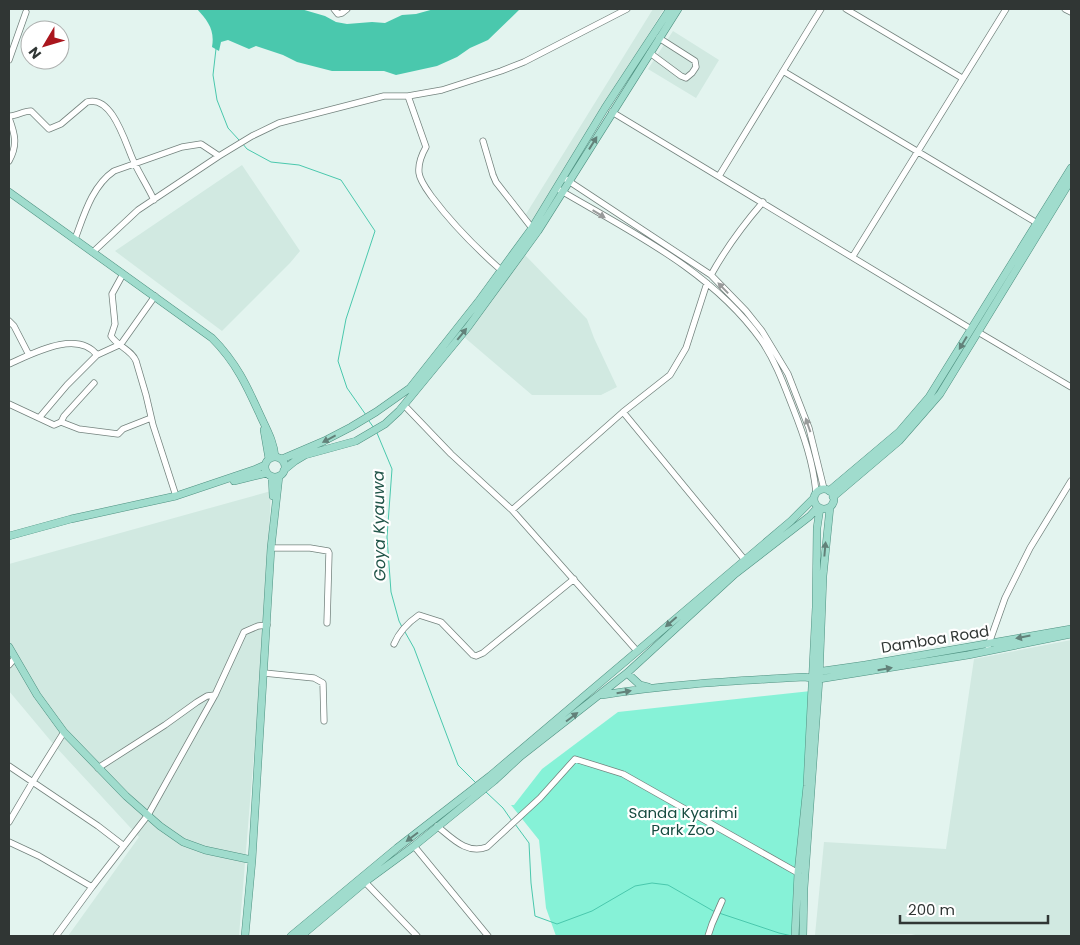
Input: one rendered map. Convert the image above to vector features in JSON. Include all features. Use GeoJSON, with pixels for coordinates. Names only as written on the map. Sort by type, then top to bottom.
{"type":"FeatureCollection","features":[{"type":"Feature","properties":{"kind":"main road"},"geometry":{"type":"LineString","coordinates":[[218,482],[273,475],[284,470],[305,455],[356,440],[385,424],[404,405],[473,320],[538,231],[605,108],[670,9]]}},
{"type":"Feature","properties":{"kind":"main road"},"geometry":{"type":"LineString","coordinates":[[566,179],[612,112],[678,9]]}},
{"type":"Feature","properties":{"kind":"main road"},"geometry":{"type":"LineString","coordinates":[[290,936],[397,848],[453,810],[492,778],[791,521],[815,495],[829,492],[899,441],[940,394],[974,330],[1071,168]]}},
{"type":"Feature","properties":{"kind":"main road"},"geometry":{"type":"LineString","coordinates":[[974,330],[1071,180]]}},
{"type":"Feature","properties":{"kind":"main road"},"geometry":{"type":"LineString","coordinates":[[9,536],[71,519],[176,496],[218,482],[324,441],[376,412],[410,388],[502,271],[560,190]]}},
{"type":"Feature","properties":{"kind":"main road"},"geometry":{"type":"LineString","coordinates":[[9,192],[198,327],[223,349],[234,363],[249,389],[270,435],[273,460],[274,510],[252,860],[245,936]]}},
{"type":"Feature","properties":{"kind":"main road"},"geometry":{"type":"LineString","coordinates":[[273,460],[285,464],[284,470]]}},
{"type":"Feature","properties":{"kind":"main road"},"geometry":{"type":"LineString","coordinates":[[799,933],[798,874],[807,786],[813,676],[830,507],[833,504],[829,492]]}},
{"type":"Feature","properties":{"kind":"main road"},"geometry":{"type":"LineString","coordinates":[[799,933],[804,888],[816,607],[819,508],[815,495]]}},
{"type":"Feature","properties":{"kind":"main road"},"geometry":{"type":"LineString","coordinates":[[492,778],[600,696],[735,574],[781,537],[819,508],[830,507]]}},
{"type":"Feature","properties":{"kind":"main road"},"geometry":{"type":"LineString","coordinates":[[804,521],[814,522],[817,528]]}},
{"type":"Feature","properties":{"kind":"main road","name":"Damboa Road"},"geometry":{"type":"LineString","coordinates":[[600,696],[648,688],[867,672],[1071,629]]}},
{"type":"Feature","properties":{"kind":"main road","name":"Damboa Road"},"geometry":{"type":"LineString","coordinates":[[988,648],[1025,645],[1071,634]]}},
{"type":"Feature","properties":{"kind":"main road"},"geometry":{"type":"LineString","coordinates":[[9,647],[37,695],[64,732],[98,768],[148,815],[183,842],[206,850],[252,860]]}},
{"type":"Feature","properties":{"kind":"main road"},"geometry":{"type":"LineString","coordinates":[[627,673],[640,685],[648,688]]}},
{"type":"Feature","properties":{"kind":"main road"},"geometry":{"type":"LineString","coordinates":[[301,936],[365,882],[414,846],[453,810]]}},
{"type":"Feature","properties":{"kind":"street"},"geometry":{"type":"LineString","coordinates":[[334,9],[338,14],[347,9]]}},
{"type":"Feature","properties":{"kind":"street"},"geometry":{"type":"LineString","coordinates":[[93,252],[138,210],[219,156],[252,136],[279,123],[384,96],[408,96],[442,90],[501,71],[524,62],[627,9]]}},
{"type":"Feature","properties":{"kind":"street"},"geometry":{"type":"LineString","coordinates":[[719,176],[821,9]]}},
{"type":"Feature","properties":{"kind":"street"},"geometry":{"type":"LineString","coordinates":[[846,9],[962,78]]}},
{"type":"Feature","properties":{"kind":"street"},"geometry":{"type":"LineString","coordinates":[[854,256],[1006,9]]}},
{"type":"Feature","properties":{"kind":"street"},"geometry":{"type":"LineString","coordinates":[[1065,9],[1071,12]]}},
{"type":"Feature","properties":{"kind":"street"},"geometry":{"type":"LineString","coordinates":[[9,60],[26,12]]}},
{"type":"Feature","properties":{"kind":"street"},"geometry":{"type":"LineString","coordinates":[[650,52],[686,78],[696,67],[695,61],[659,38]]}},
{"type":"Feature","properties":{"kind":"street"},"geometry":{"type":"LineString","coordinates":[[783,71],[1037,223]]}},
{"type":"Feature","properties":{"kind":"street"},"geometry":{"type":"LineString","coordinates":[[408,96],[426,147],[419,166],[419,174],[425,186],[462,234],[502,271]]}},
{"type":"Feature","properties":{"kind":"street"},"geometry":{"type":"LineString","coordinates":[[9,161],[16,144],[15,134],[9,117],[24,111],[31,112],[49,129],[61,124],[87,102],[91,101],[107,109],[120,126],[135,164],[154,200]]}},
{"type":"Feature","properties":{"kind":"street"},"geometry":{"type":"LineString","coordinates":[[612,112],[1071,387]]}},
{"type":"Feature","properties":{"kind":"street"},"geometry":{"type":"LineString","coordinates":[[483,142],[492,175],[532,228]]}},
{"type":"Feature","properties":{"kind":"street"},"geometry":{"type":"LineString","coordinates":[[75,239],[90,200],[107,176],[114,171],[182,147],[201,144],[219,156]]}},
{"type":"Feature","properties":{"kind":"street"},"geometry":{"type":"LineString","coordinates":[[566,179],[711,275],[746,311],[762,331],[788,374],[809,428],[829,492]]}},
{"type":"Feature","properties":{"kind":"street"},"geometry":{"type":"LineString","coordinates":[[560,190],[673,258],[708,283],[761,340],[785,386],[807,442],[815,476],[815,495]]}},
{"type":"Feature","properties":{"kind":"street"},"geometry":{"type":"LineString","coordinates":[[711,275],[725,250],[763,202]]}},
{"type":"Feature","properties":{"kind":"street"},"geometry":{"type":"LineString","coordinates":[[123,274],[113,289],[112,294],[115,324],[111,336],[127,352],[134,356],[151,418],[176,496]]}},
{"type":"Feature","properties":{"kind":"street"},"geometry":{"type":"LineString","coordinates":[[512,510],[623,412],[670,375],[682,357],[708,283]]}},
{"type":"Feature","properties":{"kind":"street"},"geometry":{"type":"LineString","coordinates":[[39,418],[67,385],[97,355],[121,344],[155,296]]}},
{"type":"Feature","properties":{"kind":"street"},"geometry":{"type":"LineString","coordinates":[[9,321],[14,326],[29,355]]}},
{"type":"Feature","properties":{"kind":"street"},"geometry":{"type":"LineString","coordinates":[[9,364],[58,344],[67,343],[86,346],[97,355]]}},
{"type":"Feature","properties":{"kind":"street"},"geometry":{"type":"LineString","coordinates":[[9,404],[54,426],[61,422],[64,416],[94,383]]}},
{"type":"Feature","properties":{"kind":"street"},"geometry":{"type":"LineString","coordinates":[[404,405],[451,454],[512,510],[637,652]]}},
{"type":"Feature","properties":{"kind":"street"},"geometry":{"type":"LineString","coordinates":[[623,412],[744,560]]}},
{"type":"Feature","properties":{"kind":"street"},"geometry":{"type":"LineString","coordinates":[[61,422],[79,429],[118,434],[123,429],[151,418]]}},
{"type":"Feature","properties":{"kind":"street"},"geometry":{"type":"LineString","coordinates":[[988,648],[1005,598],[1030,548],[1071,481]]}},
{"type":"Feature","properties":{"kind":"street"},"geometry":{"type":"LineString","coordinates":[[272,548],[310,548],[329,552],[327,622]]}},
{"type":"Feature","properties":{"kind":"street"},"geometry":{"type":"LineString","coordinates":[[395,640],[411,621],[419,615],[441,622],[473,656],[476,656],[483,653],[574,580]]}},
{"type":"Feature","properties":{"kind":"street"},"geometry":{"type":"LineString","coordinates":[[56,936],[148,815],[215,695],[244,632],[258,626],[267,625]]}},
{"type":"Feature","properties":{"kind":"street"},"geometry":{"type":"LineString","coordinates":[[9,665],[15,658]]}},
{"type":"Feature","properties":{"kind":"street"},"geometry":{"type":"LineString","coordinates":[[264,673],[314,678],[324,683],[324,721]]}},
{"type":"Feature","properties":{"kind":"street"},"geometry":{"type":"LineString","coordinates":[[98,768],[197,702],[207,696],[215,695]]}},
{"type":"Feature","properties":{"kind":"street"},"geometry":{"type":"LineString","coordinates":[[9,820],[64,732]]}},
{"type":"Feature","properties":{"kind":"street"},"geometry":{"type":"LineString","coordinates":[[437,826],[458,843],[480,850],[487,846],[540,798],[575,758],[623,774],[798,874]]}},
{"type":"Feature","properties":{"kind":"street"},"geometry":{"type":"LineString","coordinates":[[9,766],[98,826],[124,846]]}},
{"type":"Feature","properties":{"kind":"street"},"geometry":{"type":"LineString","coordinates":[[9,842],[46,860],[92,887]]}},
{"type":"Feature","properties":{"kind":"street"},"geometry":{"type":"LineString","coordinates":[[414,846],[488,936]]}},
{"type":"Feature","properties":{"kind":"street"},"geometry":{"type":"LineString","coordinates":[[365,882],[417,936]]}},
{"type":"Feature","properties":{"kind":"street"},"geometry":{"type":"LineString","coordinates":[[708,936],[722,903]]}},
{"type":"Feature","properties":{"kind":"shaded area"},"geometry":{"type":"Polygon","coordinates":[[[197,9],[301,9],[325,16],[336,22],[347,24],[385,23],[402,15],[416,14],[434,9],[520,9],[488,40],[470,48],[457,57],[437,66],[396,75],[384,71],[332,71],[297,62],[256,46],[249,49],[228,40],[221,42],[219,51],[212,47],[213,41],[210,26],[197,9]]]}},
{"type":"Feature","properties":{"kind":"shaded area"},"geometry":{"type":"Polygon","coordinates":[[[653,9],[664,9],[532,222],[526,214],[653,9]]]}},
{"type":"Feature","properties":{"kind":"shaded area"},"geometry":{"type":"Polygon","coordinates":[[[673,31],[719,60],[696,98],[648,69],[673,31]]]}},
{"type":"Feature","properties":{"kind":"shaded area"},"geometry":{"type":"Polygon","coordinates":[[[242,165],[300,251],[222,331],[115,251],[242,165]]]}},
{"type":"Feature","properties":{"kind":"shaded area"},"geometry":{"type":"Polygon","coordinates":[[[525,255],[587,319],[617,387],[601,395],[532,395],[464,337],[525,255]]]}},
{"type":"Feature","properties":{"kind":"shaded area"},"geometry":{"type":"Polygon","coordinates":[[[271,491],[265,619],[239,936],[68,936],[139,837],[55,746],[9,691],[9,564],[271,491]]]}},
{"type":"Feature","properties":{"kind":"shaded area"},"geometry":{"type":"Polygon","coordinates":[[[1071,640],[1071,936],[815,935],[824,842],[946,849],[974,659],[1071,640]]]}},
{"type":"Feature","properties":{"kind":"green space","name":"Sanda Kyarimi Park Zoo"},"geometry":{"type":"Polygon","coordinates":[[[811,691],[793,936],[556,936],[546,908],[539,840],[511,805],[514,805],[542,769],[618,712],[811,691]]]}},
{"type":"Feature","properties":{"kind":"waterway","name":"Goya Kyauwa"},"geometry":{"type":"LineString","coordinates":[[216,49],[213,75],[217,100],[228,128],[239,140]]}},
{"type":"Feature","properties":{"kind":"waterway","name":"Goya Kyauwa"},"geometry":{"type":"LineString","coordinates":[[242,143],[247,149],[271,162],[299,165],[341,180],[375,231],[346,319],[338,361],[347,388],[366,415]]}},
{"type":"Feature","properties":{"kind":"waterway","name":"Goya Kyauwa"},"geometry":{"type":"LineString","coordinates":[[369,421],[374,428]]}},
{"type":"Feature","properties":{"kind":"waterway","name":"Goya Kyauwa"},"geometry":{"type":"LineString","coordinates":[[377,433],[392,469],[387,537],[391,592],[402,627]]}},
{"type":"Feature","properties":{"kind":"waterway","name":"Goya Kyauwa"},"geometry":{"type":"LineString","coordinates":[[405,632],[414,648],[458,765],[476,783]]}},
{"type":"Feature","properties":{"kind":"waterway","name":"Goya Kyauwa"},"geometry":{"type":"LineString","coordinates":[[486,792],[503,808],[512,821]]}},
{"type":"Feature","properties":{"kind":"waterway","name":"Goya Kyauwa"},"geometry":{"type":"LineString","coordinates":[[515,824],[529,843],[535,916],[557,924],[592,911],[635,886],[652,883],[668,885],[715,912]]}},
{"type":"Feature","properties":{"kind":"waterway","name":"Goya Kyauwa"},"geometry":{"type":"LineString","coordinates":[[719,913],[792,936]]}}]}
